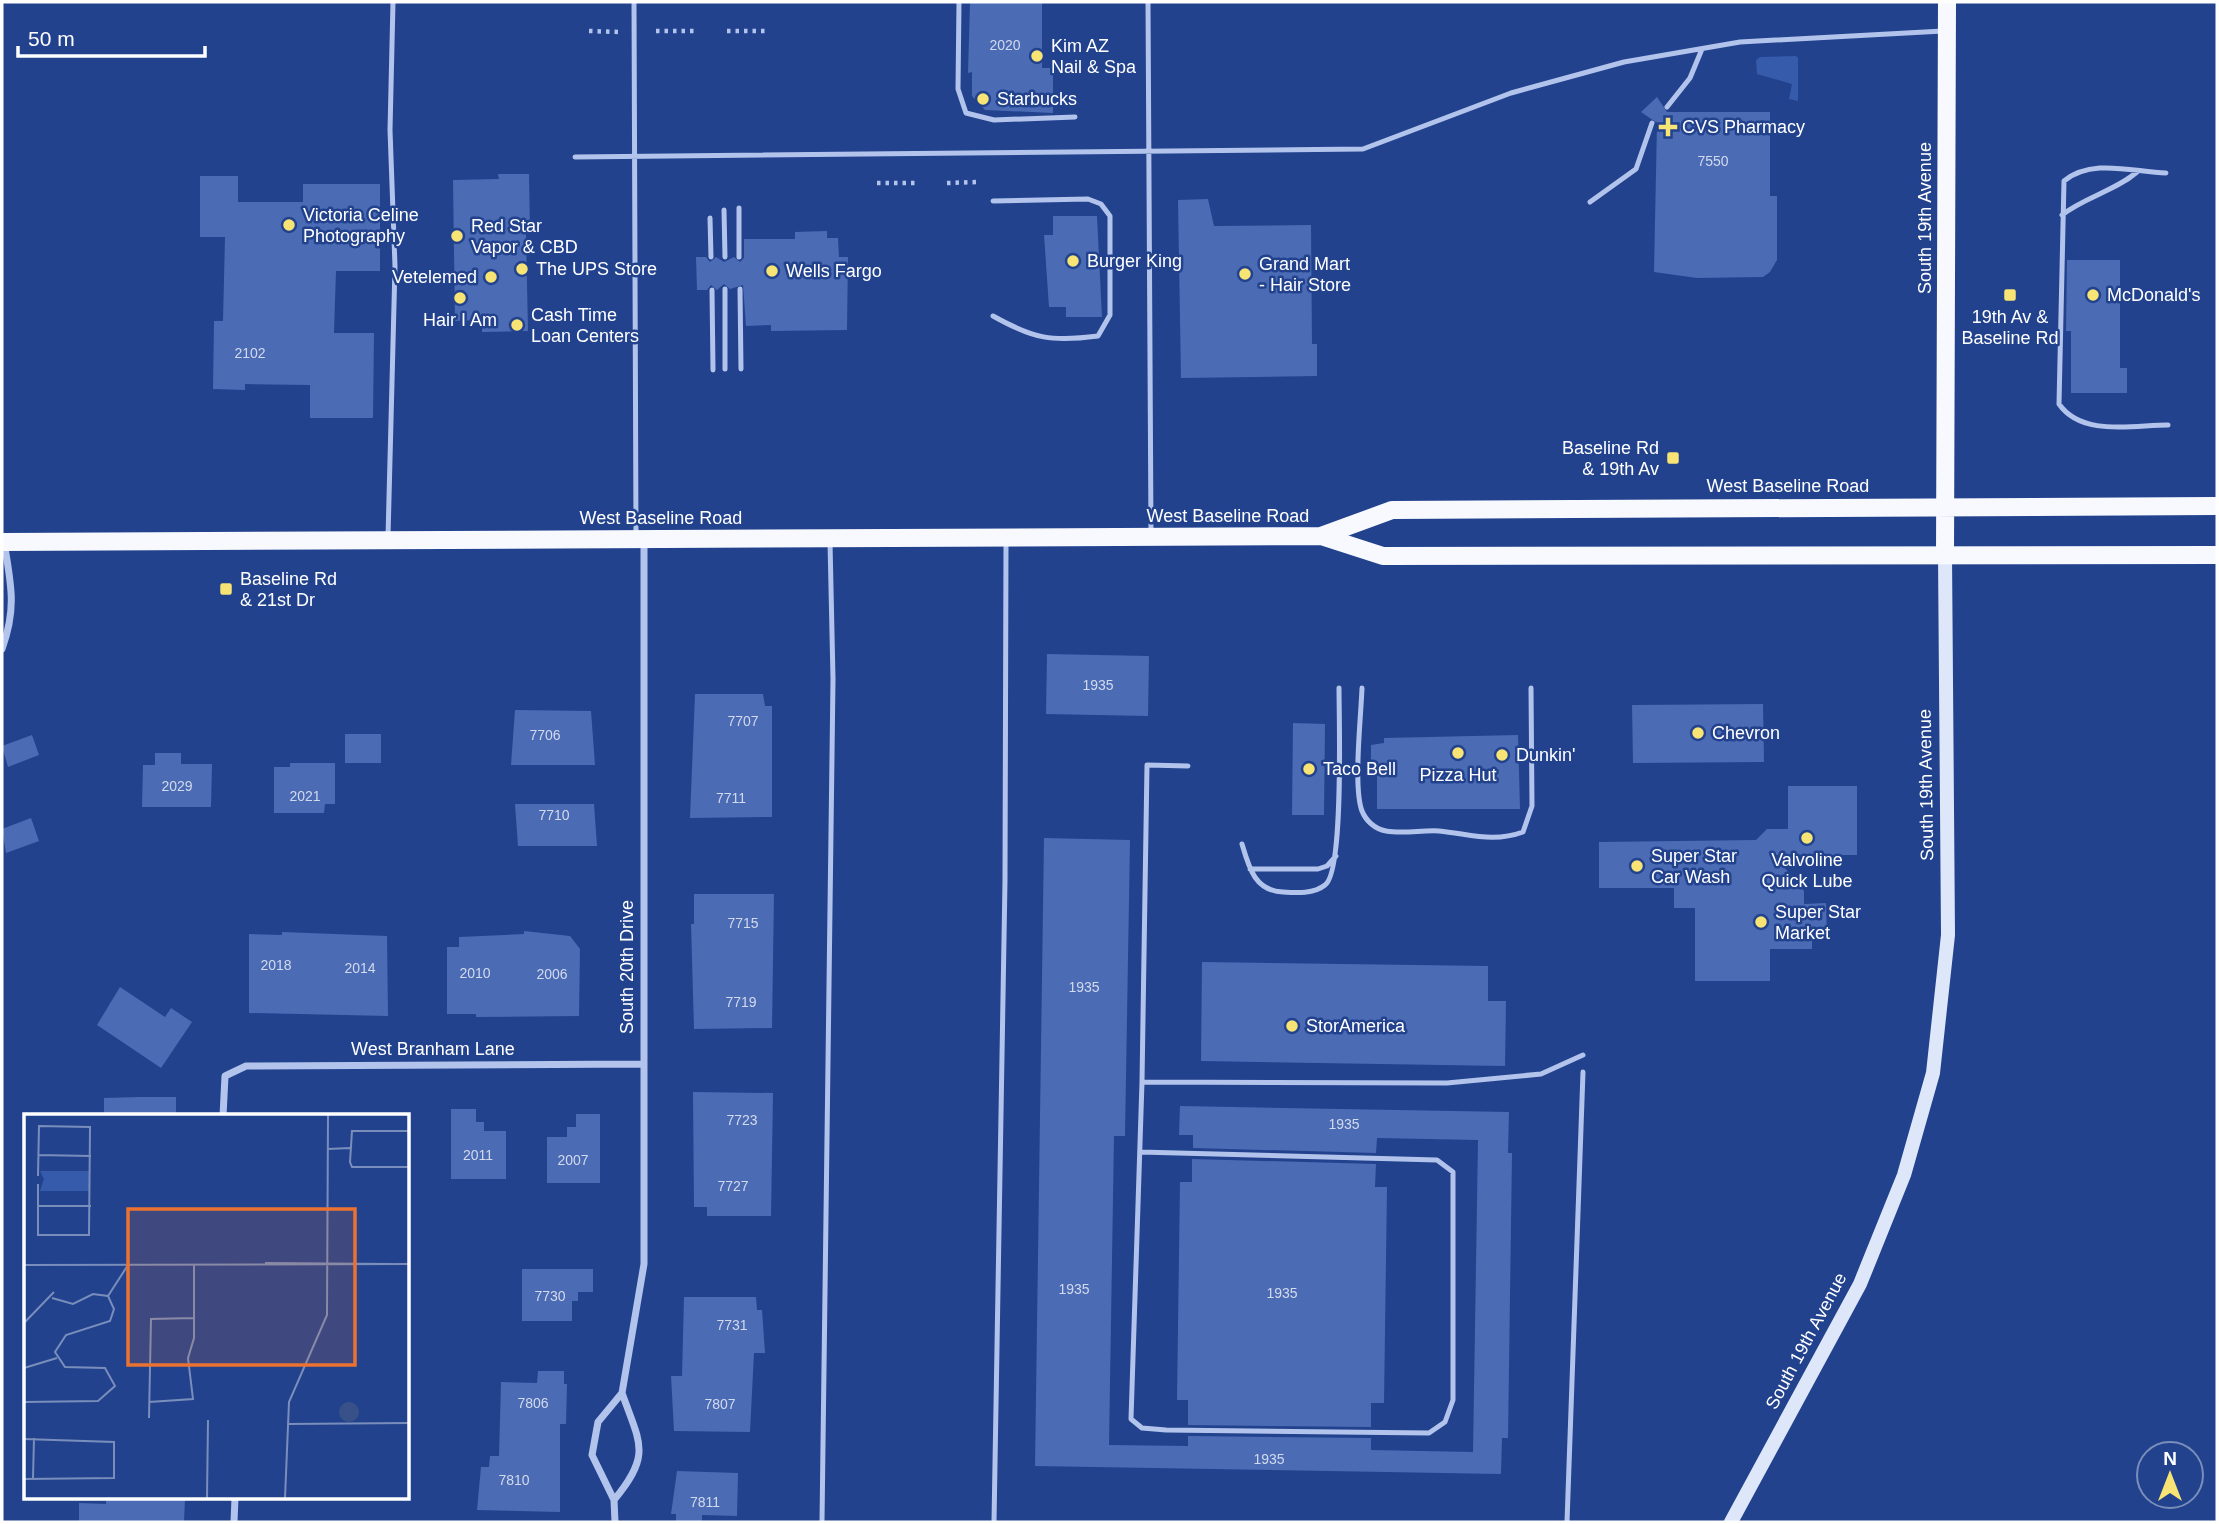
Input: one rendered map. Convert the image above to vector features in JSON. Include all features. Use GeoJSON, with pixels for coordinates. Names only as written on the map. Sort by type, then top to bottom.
{"type":"FeatureCollection","features":[{"type":"Feature","properties":{"kind":"main road","name":"South 19th Avenue"},"geometry":{"type":"LineString","coordinates":[[1731,1522],[1865,1273],[1905,1174],[1933,1073],[1948,935],[1945,554],[1947,2]]}},
{"type":"Feature","properties":{"kind":"main road","name":"West Baseline Road"},"geometry":{"type":"LineString","coordinates":[[1321,536],[1392,510],[1945,505],[2217,506]]}},
{"type":"Feature","properties":{"kind":"main road","name":"West Baseline Road"},"geometry":{"type":"LineString","coordinates":[[2,545],[388,540],[1321,536],[1382,556],[2217,555]]}},
{"type":"Feature","properties":{"kind":"street","name":"South 20th Drive"},"geometry":{"type":"LineString","coordinates":[[615,1522],[614,1500],[595,1466],[593,1440],[598,1422],[622,1393],[645,1264],[640,540]]}},
{"type":"Feature","properties":{"kind":"street"},"geometry":{"type":"LineString","coordinates":[[2,545],[13,596],[11,624],[2,649]]}},
{"type":"Feature","properties":{"kind":"street","name":"West Branham Lane"},"geometry":{"type":"LineString","coordinates":[[223,1114],[225,1076],[246,1066],[643,1064]]}},
{"type":"Feature","properties":{"kind":"street"},"geometry":{"type":"LineString","coordinates":[[614,1500],[631,1480],[639,1461],[640,1437],[622,1393]]}},
{"type":"Feature","properties":{"kind":"street"},"geometry":{"type":"LineString","coordinates":[[234,1522],[235,1500]]}},
{"type":"Feature","properties":{"kind":"lane"},"geometry":{"type":"LineString","coordinates":[[388,540],[394,266],[390,130],[393,2]]}},
{"type":"Feature","properties":{"kind":"lane"},"geometry":{"type":"LineString","coordinates":[[634,2],[640,540]]}},
{"type":"Feature","properties":{"kind":"lane"},"geometry":{"type":"LineString","coordinates":[[959,2],[958,89],[966,113],[994,120],[1075,117]]}},
{"type":"Feature","properties":{"kind":"lane"},"geometry":{"type":"LineString","coordinates":[[1148,2],[1151,537]]}},
{"type":"Feature","properties":{"kind":"lane"},"geometry":{"type":"LineString","coordinates":[[575,157],[1363,149],[1521,90],[1625,62],[1740,42],[1946,31]]}},
{"type":"Feature","properties":{"kind":"lane"},"geometry":{"type":"LineString","coordinates":[[1667,107],[1690,78],[1702,49]]}},
{"type":"Feature","properties":{"kind":"lane"},"geometry":{"type":"LineString","coordinates":[[1590,202],[1636,169],[1652,123]]}},
{"type":"Feature","properties":{"kind":"lane"},"geometry":{"type":"LineString","coordinates":[[2166,173],[2104,168],[2073,174],[2064,181],[2061,215],[2059,404],[2065,413],[2091,426],[2168,425]]}},
{"type":"Feature","properties":{"kind":"lane"},"geometry":{"type":"LineString","coordinates":[[2061,215],[2074,205],[2123,184],[2137,172]]}},
{"type":"Feature","properties":{"kind":"lane"},"geometry":{"type":"LineString","coordinates":[[993,201],[1087,199],[1101,204],[1110,216],[1110,315],[1098,337],[1062,341],[1026,334],[993,316]]}},
{"type":"Feature","properties":{"kind":"lane"},"geometry":{"type":"LineString","coordinates":[[739,208],[739,257]]}},
{"type":"Feature","properties":{"kind":"lane"},"geometry":{"type":"LineString","coordinates":[[724,210],[725,257]]}},
{"type":"Feature","properties":{"kind":"lane"},"geometry":{"type":"LineString","coordinates":[[710,218],[711,257]]}},
{"type":"Feature","properties":{"kind":"lane"},"geometry":{"type":"LineString","coordinates":[[725,289],[726,369]]}},
{"type":"Feature","properties":{"kind":"lane"},"geometry":{"type":"LineString","coordinates":[[740,289],[741,369]]}},
{"type":"Feature","properties":{"kind":"lane"},"geometry":{"type":"LineString","coordinates":[[712,290],[713,370]]}},
{"type":"Feature","properties":{"kind":"lane"},"geometry":{"type":"LineString","coordinates":[[822,1522],[833,679],[830,539]]}},
{"type":"Feature","properties":{"kind":"lane"},"geometry":{"type":"LineString","coordinates":[[994,1522],[1005,881],[1006,539]]}},
{"type":"Feature","properties":{"kind":"lane"},"geometry":{"type":"LineString","coordinates":[[1242,844],[1250,869],[1259,884],[1270,890],[1304,892],[1326,885],[1333,876],[1336,855],[1339,688]]}},
{"type":"Feature","properties":{"kind":"lane"},"geometry":{"type":"LineString","coordinates":[[1362,688],[1359,786],[1361,809],[1368,822],[1384,831],[1435,831],[1488,839],[1507,838],[1523,832],[1532,806],[1531,688]]}},
{"type":"Feature","properties":{"kind":"lane"},"geometry":{"type":"LineString","coordinates":[[1140,1152],[1391,1157],[1437,1160],[1447,1164],[1453,1172],[1453,1401],[1445,1422],[1429,1433],[1166,1430],[1142,1427],[1131,1419],[1142,1082],[1147,765],[1188,766]]}},
{"type":"Feature","properties":{"kind":"lane"},"geometry":{"type":"LineString","coordinates":[[1250,869],[1318,870],[1327,866],[1336,855]]}},
{"type":"Feature","properties":{"kind":"lane"},"geometry":{"type":"LineString","coordinates":[[1142,1082],[1471,1082],[1541,1074],[1583,1055]]}},
{"type":"Feature","properties":{"kind":"lane"},"geometry":{"type":"LineString","coordinates":[[1567,1522],[1583,1072]]}},
{"type":"Feature","properties":{"kind":"path"},"geometry":{"type":"LineString","coordinates":[[589,32],[619,32]]}},
{"type":"Feature","properties":{"kind":"path"},"geometry":{"type":"LineString","coordinates":[[656,32],[696,32]]}},
{"type":"Feature","properties":{"kind":"path"},"geometry":{"type":"LineString","coordinates":[[727,32],[769,32]]}},
{"type":"Feature","properties":{"kind":"path"},"geometry":{"type":"LineString","coordinates":[[877,183],[919,183]]}},
{"type":"Feature","properties":{"kind":"path"},"geometry":{"type":"LineString","coordinates":[[947,183],[977,183]]}},
{"type":"Feature","properties":{"kind":"shaded area"},"geometry":{"type":"Polygon","coordinates":[[[1796,56],[1798,101],[1789,99],[1792,84],[1757,74],[1756,60],[1760,57],[1796,56]]]}},
{"type":"Feature","properties":{"kind":"building"},"geometry":{"type":"Polygon","coordinates":[[[970,2],[1042,2],[1042,68],[1053,68],[1053,113],[985,110],[972,96],[972,72],[968,73],[970,2]]]}},
{"type":"Feature","properties":{"kind":"building","name":"CVS Pharmacy"},"geometry":{"type":"Polygon","coordinates":[[[1657,97],[1667,112],[1770,112],[1770,196],[1777,196],[1777,260],[1770,272],[1763,277],[1697,278],[1654,272],[1657,123],[1641,112],[1657,97]]]}},
{"type":"Feature","properties":{"kind":"building","name":"Vetelemed"},"geometry":{"type":"Polygon","coordinates":[[[498,174],[529,174],[530,233],[526,233],[528,331],[482,332],[482,320],[455,321],[453,180],[499,179],[498,174]]]}},
{"type":"Feature","properties":{"kind":"building"},"geometry":{"type":"Polygon","coordinates":[[[200,176],[238,176],[238,202],[303,202],[303,184],[380,184],[380,271],[336,271],[334,333],[374,333],[373,418],[310,418],[310,385],[245,384],[245,390],[213,389],[214,321],[223,321],[225,237],[200,237],[200,176]]]}},
{"type":"Feature","properties":{"kind":"building","name":"Grand Mart - Hair Store"},"geometry":{"type":"Polygon","coordinates":[[[1208,199],[1214,226],[1311,225],[1312,344],[1317,344],[1317,376],[1181,378],[1178,200],[1208,199]]]}},
{"type":"Feature","properties":{"kind":"building","name":"Burger King"},"geometry":{"type":"Polygon","coordinates":[[[1053,216],[1097,216],[1102,317],[1066,317],[1066,307],[1049,307],[1044,235],[1053,235],[1053,216]]]}},
{"type":"Feature","properties":{"kind":"building","name":"Wells Fargo"},"geometry":{"type":"Polygon","coordinates":[[[827,231],[827,238],[838,238],[839,257],[848,257],[847,330],[771,331],[771,325],[746,326],[743,285],[730,289],[724,284],[717,290],[711,285],[707,290],[697,290],[696,257],[706,257],[710,262],[716,257],[724,262],[734,257],[740,262],[744,258],[744,239],[795,239],[795,232],[827,231]]]}},
{"type":"Feature","properties":{"kind":"building","name":"McDonald's"},"geometry":{"type":"Polygon","coordinates":[[[2067,260],[2120,260],[2120,368],[2127,368],[2127,393],[2071,393],[2071,331],[2066,331],[2067,260]]]}},
{"type":"Feature","properties":{"kind":"building"},"geometry":{"type":"Polygon","coordinates":[[[1047,654],[1149,656],[1148,716],[1046,714],[1047,654]]]}},
{"type":"Feature","properties":{"kind":"building"},"geometry":{"type":"Polygon","coordinates":[[[695,694],[763,694],[765,706],[772,706],[772,817],[690,818],[695,694]]]}},
{"type":"Feature","properties":{"kind":"building","name":"Chevron"},"geometry":{"type":"Polygon","coordinates":[[[1763,704],[1764,762],[1633,763],[1632,705],[1763,704]]]}},
{"type":"Feature","properties":{"kind":"building"},"geometry":{"type":"Polygon","coordinates":[[[515,710],[591,711],[595,765],[511,765],[515,710]]]}},
{"type":"Feature","properties":{"kind":"building","name":"Taco Bell"},"geometry":{"type":"Polygon","coordinates":[[[1293,723],[1325,724],[1324,815],[1292,815],[1293,723]]]}},
{"type":"Feature","properties":{"kind":"building"},"geometry":{"type":"Polygon","coordinates":[[[345,734],[381,734],[381,763],[345,763],[345,734]]]}},
{"type":"Feature","properties":{"kind":"building"},"geometry":{"type":"Polygon","coordinates":[[[32,735],[39,755],[8,767],[2,746],[32,735]]]}},
{"type":"Feature","properties":{"kind":"building"},"geometry":{"type":"Polygon","coordinates":[[[1518,735],[1520,809],[1377,809],[1377,775],[1371,775],[1371,745],[1384,743],[1384,738],[1518,735]]]}},
{"type":"Feature","properties":{"kind":"building"},"geometry":{"type":"Polygon","coordinates":[[[155,753],[181,753],[181,764],[212,764],[211,807],[142,807],[143,765],[155,765],[155,753]]]}},
{"type":"Feature","properties":{"kind":"building"},"geometry":{"type":"Polygon","coordinates":[[[290,763],[335,763],[335,804],[325,804],[324,813],[274,813],[274,767],[290,767],[290,763]]]}},
{"type":"Feature","properties":{"kind":"building","name":"Super Star Market"},"geometry":{"type":"Polygon","coordinates":[[[1788,786],[1857,786],[1857,855],[1774,855],[1804,891],[1804,904],[1826,903],[1827,935],[1812,935],[1812,949],[1770,949],[1770,981],[1695,981],[1695,908],[1674,908],[1674,888],[1599,888],[1599,842],[1756,840],[1767,829],[1788,829],[1788,786]]]}},
{"type":"Feature","properties":{"kind":"building"},"geometry":{"type":"Polygon","coordinates":[[[515,804],[594,804],[597,846],[518,846],[515,804]]]}},
{"type":"Feature","properties":{"kind":"building"},"geometry":{"type":"Polygon","coordinates":[[[31,818],[39,841],[6,853],[2,829],[31,818]]]}},
{"type":"Feature","properties":{"kind":"building"},"geometry":{"type":"Polygon","coordinates":[[[1044,838],[1130,840],[1125,1136],[1114,1136],[1109,1445],[1188,1446],[1188,1436],[1371,1438],[1371,1450],[1473,1452],[1478,1140],[1377,1138],[1376,1153],[1193,1148],[1193,1135],[1179,1135],[1180,1106],[1509,1112],[1508,1153],[1512,1153],[1508,1438],[1502,1438],[1501,1474],[1035,1466],[1044,838]]]}},
{"type":"Feature","properties":{"kind":"building"},"geometry":{"type":"Polygon","coordinates":[[[694,894],[774,894],[772,1028],[694,1029],[691,924],[694,924],[694,894]]]}},
{"type":"Feature","properties":{"kind":"building"},"geometry":{"type":"Polygon","coordinates":[[[524,931],[570,936],[580,949],[579,1016],[476,1017],[476,1014],[447,1014],[447,947],[459,947],[459,937],[524,934],[524,931]]]}},
{"type":"Feature","properties":{"kind":"building"},"geometry":{"type":"Polygon","coordinates":[[[282,932],[387,936],[388,1016],[249,1013],[249,934],[282,935],[282,932]]]}},
{"type":"Feature","properties":{"kind":"building"},"geometry":{"type":"Polygon","coordinates":[[[1202,962],[1488,966],[1488,1001],[1506,1001],[1505,1066],[1201,1061],[1202,962]]]}},
{"type":"Feature","properties":{"kind":"building"},"geometry":{"type":"Polygon","coordinates":[[[120,987],[165,1017],[171,1008],[192,1022],[161,1068],[97,1025],[120,987]]]}},
{"type":"Feature","properties":{"kind":"building"},"geometry":{"type":"Polygon","coordinates":[[[693,1092],[773,1093],[771,1216],[707,1216],[707,1207],[694,1207],[693,1092]]]}},
{"type":"Feature","properties":{"kind":"building"},"geometry":{"type":"Polygon","coordinates":[[[176,1097],[176,1114],[104,1114],[104,1098],[176,1097]]]}},
{"type":"Feature","properties":{"kind":"building"},"geometry":{"type":"Polygon","coordinates":[[[451,1109],[476,1109],[476,1122],[484,1122],[484,1131],[506,1131],[506,1179],[451,1179],[451,1109]]]}},
{"type":"Feature","properties":{"kind":"building"},"geometry":{"type":"Polygon","coordinates":[[[576,1114],[600,1114],[600,1183],[547,1183],[547,1137],[567,1137],[567,1127],[576,1127],[576,1114]]]}},
{"type":"Feature","properties":{"kind":"building"},"geometry":{"type":"Polygon","coordinates":[[[1192,1159],[1376,1164],[1375,1187],[1387,1187],[1384,1403],[1371,1403],[1371,1427],[1188,1425],[1188,1400],[1177,1400],[1180,1182],[1192,1182],[1192,1159]]]}},
{"type":"Feature","properties":{"kind":"building"},"geometry":{"type":"Polygon","coordinates":[[[522,1269],[593,1269],[593,1292],[578,1292],[578,1301],[572,1301],[572,1321],[522,1321],[522,1269]]]}},
{"type":"Feature","properties":{"kind":"building"},"geometry":{"type":"Polygon","coordinates":[[[684,1297],[756,1297],[757,1310],[762,1310],[765,1353],[754,1353],[750,1432],[674,1431],[671,1376],[682,1376],[684,1297]]]}},
{"type":"Feature","properties":{"kind":"building"},"geometry":{"type":"Polygon","coordinates":[[[538,1371],[564,1371],[564,1384],[567,1384],[566,1424],[560,1424],[560,1512],[477,1510],[481,1467],[489,1467],[490,1456],[499,1456],[501,1382],[537,1383],[538,1371]]]}},
{"type":"Feature","properties":{"kind":"building"},"geometry":{"type":"Polygon","coordinates":[[[677,1471],[738,1473],[737,1516],[702,1515],[702,1522],[676,1522],[676,1514],[671,1514],[677,1471]]]}},
{"type":"Feature","properties":{"kind":"building"},"geometry":{"type":"Polygon","coordinates":[[[106,1500],[185,1500],[184,1522],[79,1522],[79,1503],[106,1504],[106,1500]]]}},
{"type":"Feature","properties":{"kind":"place","name":"Kim AZ Nail & Spa"},"geometry":{"type":"Point","coordinates":[1037,56]}},
{"type":"Feature","properties":{"kind":"place","name":"Starbucks"},"geometry":{"type":"Point","coordinates":[983,99]}},
{"type":"Feature","properties":{"kind":"place","name":"CVS Pharmacy"},"geometry":{"type":"Point","coordinates":[1668,127]}},
{"type":"Feature","properties":{"kind":"place","name":"Victoria Celine Photography"},"geometry":{"type":"Point","coordinates":[289,225]}},
{"type":"Feature","properties":{"kind":"place","name":"Red Star Vapor & CBD"},"geometry":{"type":"Point","coordinates":[457,236]}},
{"type":"Feature","properties":{"kind":"place","name":"Burger King"},"geometry":{"type":"Point","coordinates":[1073,261]}},
{"type":"Feature","properties":{"kind":"place","name":"The UPS Store"},"geometry":{"type":"Point","coordinates":[522,269]}},
{"type":"Feature","properties":{"kind":"place","name":"Wells Fargo"},"geometry":{"type":"Point","coordinates":[772,271]}},
{"type":"Feature","properties":{"kind":"place","name":"Grand Mart - Hair Store"},"geometry":{"type":"Point","coordinates":[1245,274]}},
{"type":"Feature","properties":{"kind":"place","name":"Vetelemed"},"geometry":{"type":"Point","coordinates":[491,277]}},
{"type":"Feature","properties":{"kind":"place","name":"19th Av & Baseline Rd"},"geometry":{"type":"Point","coordinates":[2010,295]}},
{"type":"Feature","properties":{"kind":"place","name":"McDonald's"},"geometry":{"type":"Point","coordinates":[2093,295]}},
{"type":"Feature","properties":{"kind":"place","name":"Hair I Am"},"geometry":{"type":"Point","coordinates":[460,298]}},
{"type":"Feature","properties":{"kind":"place","name":"Cash Time Loan Centers"},"geometry":{"type":"Point","coordinates":[517,325]}},
{"type":"Feature","properties":{"kind":"place","name":"Baseline Rd & 19th Av"},"geometry":{"type":"Point","coordinates":[1673,458]}},
{"type":"Feature","properties":{"kind":"place","name":"Baseline Rd & 21st Dr"},"geometry":{"type":"Point","coordinates":[226,589]}},
{"type":"Feature","properties":{"kind":"place","name":"Chevron"},"geometry":{"type":"Point","coordinates":[1698,733]}},
{"type":"Feature","properties":{"kind":"place","name":"Pizza Hut"},"geometry":{"type":"Point","coordinates":[1458,753]}},
{"type":"Feature","properties":{"kind":"place","name":"Dunkin'"},"geometry":{"type":"Point","coordinates":[1502,755]}},
{"type":"Feature","properties":{"kind":"place","name":"Taco Bell"},"geometry":{"type":"Point","coordinates":[1309,769]}},
{"type":"Feature","properties":{"kind":"place","name":"Valvoline Quick Lube"},"geometry":{"type":"Point","coordinates":[1807,838]}},
{"type":"Feature","properties":{"kind":"place","name":"Super Star Car Wash"},"geometry":{"type":"Point","coordinates":[1637,866]}},
{"type":"Feature","properties":{"kind":"place","name":"Super Star Market"},"geometry":{"type":"Point","coordinates":[1761,922]}},
{"type":"Feature","properties":{"kind":"place","name":"StorAmerica"},"geometry":{"type":"Point","coordinates":[1292,1026]}}]}
